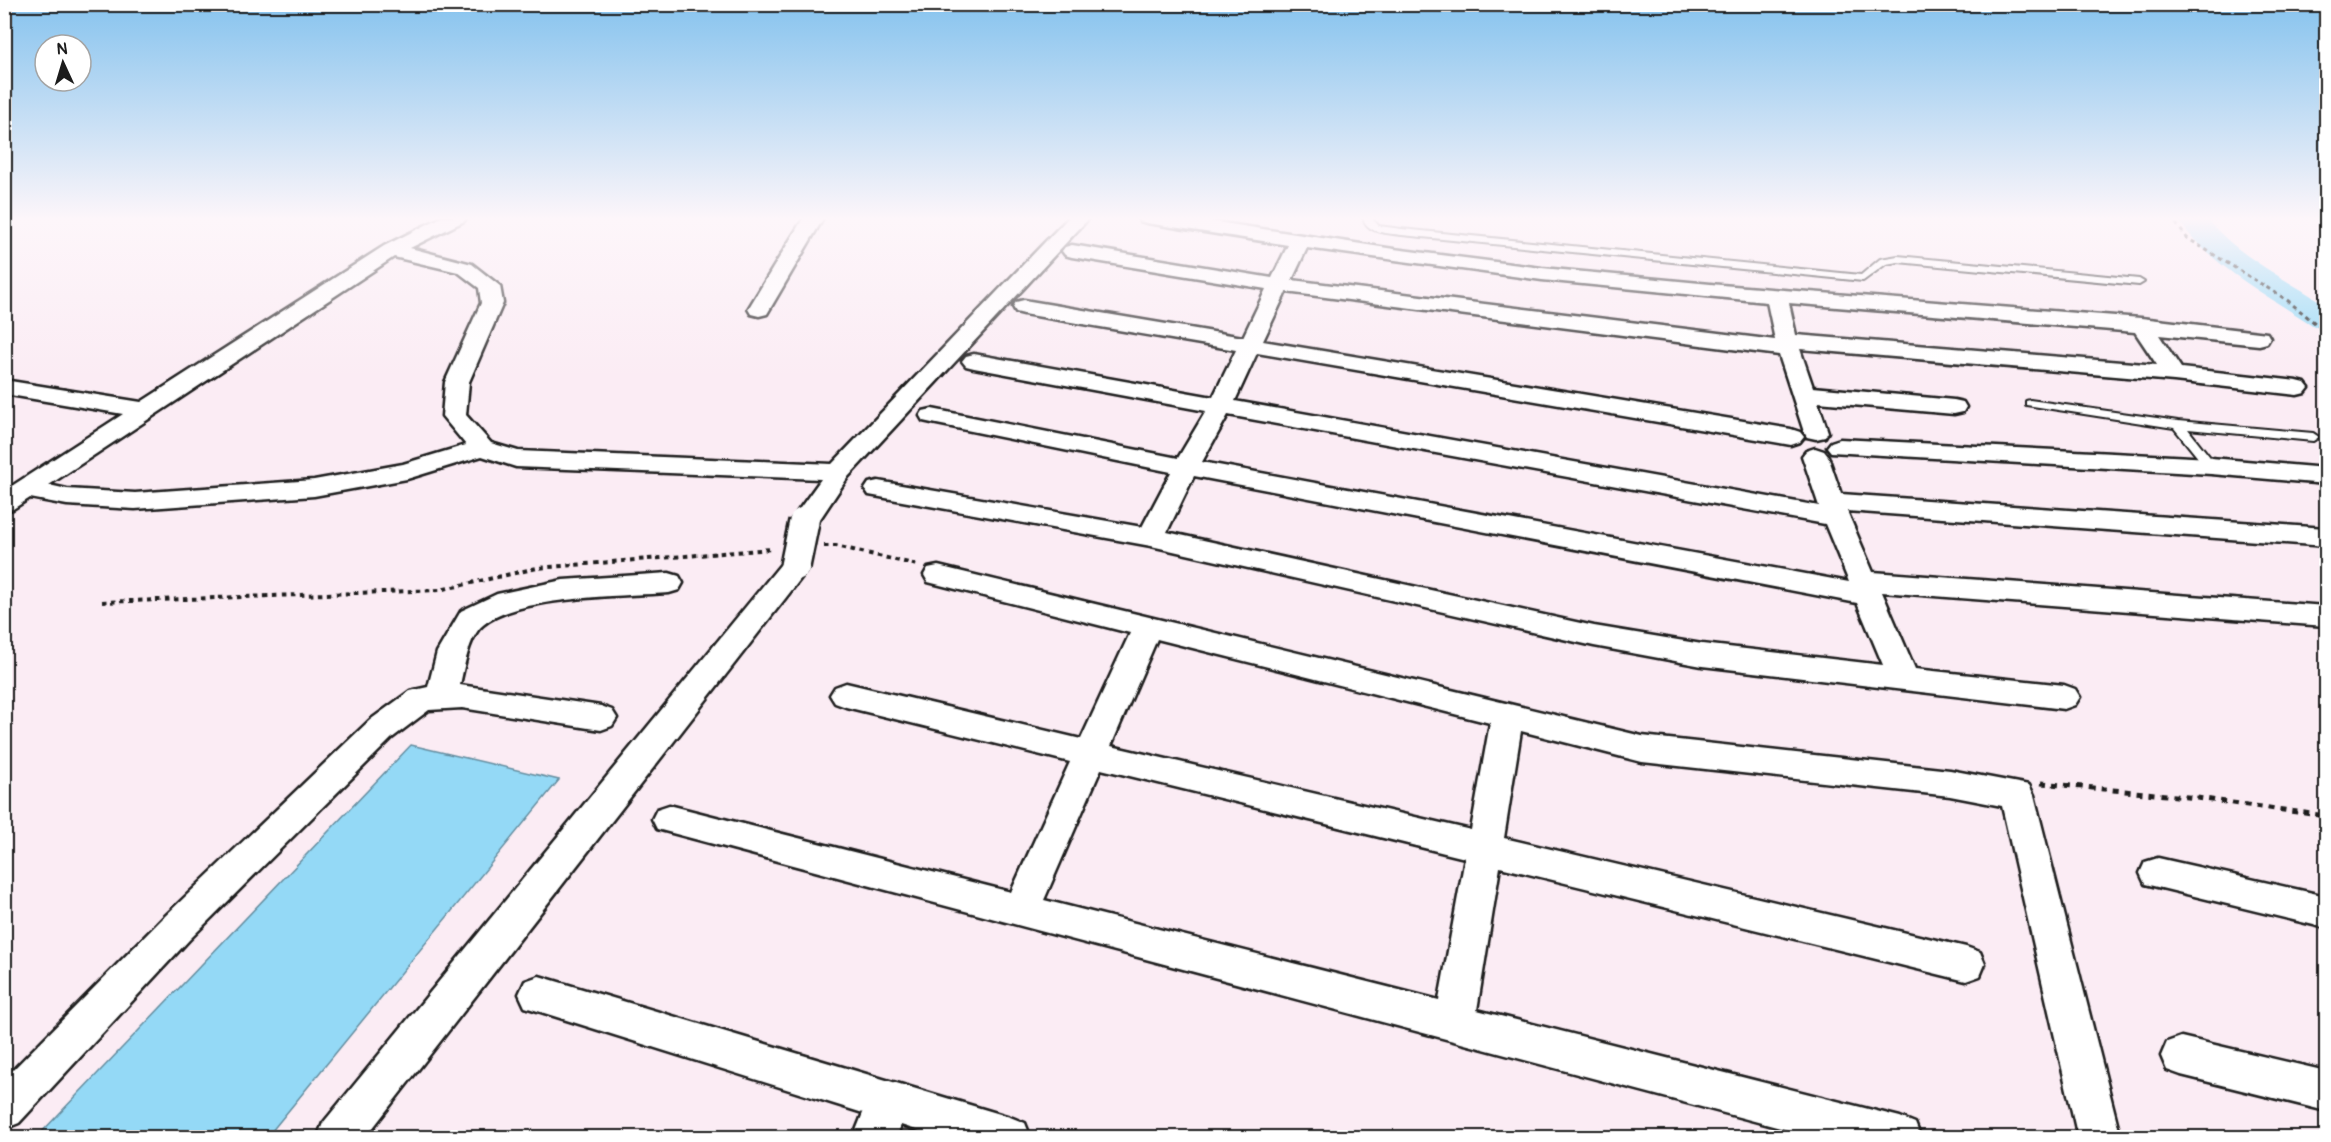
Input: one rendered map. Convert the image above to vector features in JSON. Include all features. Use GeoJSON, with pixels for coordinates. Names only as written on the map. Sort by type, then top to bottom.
{"type":"FeatureCollection","features":[{"type":"Feature","properties":{"kind":"street"},"geometry":{"type":"LineString","coordinates":[[4,503],[360,270]]}},
{"type":"Feature","properties":{"kind":"street"},"geometry":{"type":"LineString","coordinates":[[468,270],[489,286],[492,303],[457,382],[454,416],[482,448],[516,459],[839,472]]}},
{"type":"Feature","properties":{"kind":"street"},"geometry":{"type":"LineString","coordinates":[[759,309],[782,270]]}},
{"type":"Feature","properties":{"kind":"street"},"geometry":{"type":"LineString","coordinates":[[338,1137],[795,566],[804,522],[839,472],[1030,270]]}},
{"type":"Feature","properties":{"kind":"street"},"geometry":{"type":"LineString","coordinates":[[1189,270],[1278,285],[1787,345],[2174,374],[2297,388]]}},
{"type":"Feature","properties":{"kind":"street"},"geometry":{"type":"LineString","coordinates":[[1151,537],[1186,467],[1221,405],[1286,270]]}},
{"type":"Feature","properties":{"kind":"street"},"geometry":{"type":"LineString","coordinates":[[1514,270],[2259,338]]}},
{"type":"Feature","properties":{"kind":"street"},"geometry":{"type":"LineString","coordinates":[[1776,295],[1787,345],[1823,445],[1833,510],[1904,678]]}},
{"type":"Feature","properties":{"kind":"street"},"geometry":{"type":"LineString","coordinates":[[1024,307],[1791,437],[1800,431],[1823,445],[2211,466],[2326,476]]}},
{"type":"Feature","properties":{"kind":"street"},"geometry":{"type":"LineString","coordinates":[[2141,326],[2174,374]]}},
{"type":"Feature","properties":{"kind":"street"},"geometry":{"type":"LineString","coordinates":[[974,361],[1833,510],[2326,537]]}},
{"type":"Feature","properties":{"kind":"street"},"geometry":{"type":"LineString","coordinates":[[4,387],[144,410]]}},
{"type":"Feature","properties":{"kind":"street"},"geometry":{"type":"LineString","coordinates":[[1803,393],[1954,407]]}},
{"type":"Feature","properties":{"kind":"street"},"geometry":{"type":"LineString","coordinates":[[932,416],[1186,467],[1865,588],[2326,616]]}},
{"type":"Feature","properties":{"kind":"street"},"geometry":{"type":"LineString","coordinates":[[27,489],[67,496],[135,501],[314,488],[406,471],[482,448]]}},
{"type":"Feature","properties":{"kind":"street"},"geometry":{"type":"LineString","coordinates":[[878,489],[1151,537],[1594,636],[1702,655],[2064,697]]}},
{"type":"Feature","properties":{"kind":"street"},"geometry":{"type":"LineString","coordinates":[[938,575],[1642,748],[1950,783],[2017,795],[2100,1137]]}},
{"type":"Feature","properties":{"kind":"street"},"geometry":{"type":"LineString","coordinates":[[441,698],[452,652],[471,618],[507,601],[563,590],[669,583]]}},
{"type":"Feature","properties":{"kind":"street"},"geometry":{"type":"LineString","coordinates":[[1021,910],[1148,625]]}},
{"type":"Feature","properties":{"kind":"street"},"geometry":{"type":"LineString","coordinates":[[846,695],[1966,964]]}},
{"type":"Feature","properties":{"kind":"street"},"geometry":{"type":"LineString","coordinates":[[4,1109],[176,929],[381,729],[421,699],[462,696],[601,718]]}},
{"type":"Feature","properties":{"kind":"street"},"geometry":{"type":"LineString","coordinates":[[1455,1023],[1508,715]]}},
{"type":"Feature","properties":{"kind":"street"},"geometry":{"type":"LineString","coordinates":[[669,819],[1900,1137]]}},
{"type":"Feature","properties":{"kind":"street"},"geometry":{"type":"LineString","coordinates":[[2158,873],[2326,912]]}},
{"type":"Feature","properties":{"kind":"street"},"geometry":{"type":"LineString","coordinates":[[538,994],[882,1119],[1010,1137]]}},
{"type":"Feature","properties":{"kind":"street"},"geometry":{"type":"LineString","coordinates":[[2181,1056],[2326,1091]]}},
{"type":"Feature","properties":{"kind":"lane"},"geometry":{"type":"LineString","coordinates":[[1786,270],[1863,278],[1872,270]]}},
{"type":"Feature","properties":{"kind":"lane"},"geometry":{"type":"LineString","coordinates":[[2016,270],[2139,282]]}},
{"type":"Feature","properties":{"kind":"lane"},"geometry":{"type":"LineString","coordinates":[[2030,403],[2178,424],[2313,437]]}},
{"type":"Feature","properties":{"kind":"lane"},"geometry":{"type":"LineString","coordinates":[[2178,424],[2211,466]]}},
{"type":"Feature","properties":{"kind":"path"},"geometry":{"type":"LineString","coordinates":[[2239,270],[2287,300],[2326,332]]}},
{"type":"Feature","properties":{"kind":"water"},"geometry":{"type":"Polygon","coordinates":[[[411,745],[559,780],[267,1137],[37,1137],[411,745]]]}},
{"type":"Feature","properties":{"kind":"waterway"},"geometry":{"type":"LineString","coordinates":[[2250,270],[2326,319]]}}]}
